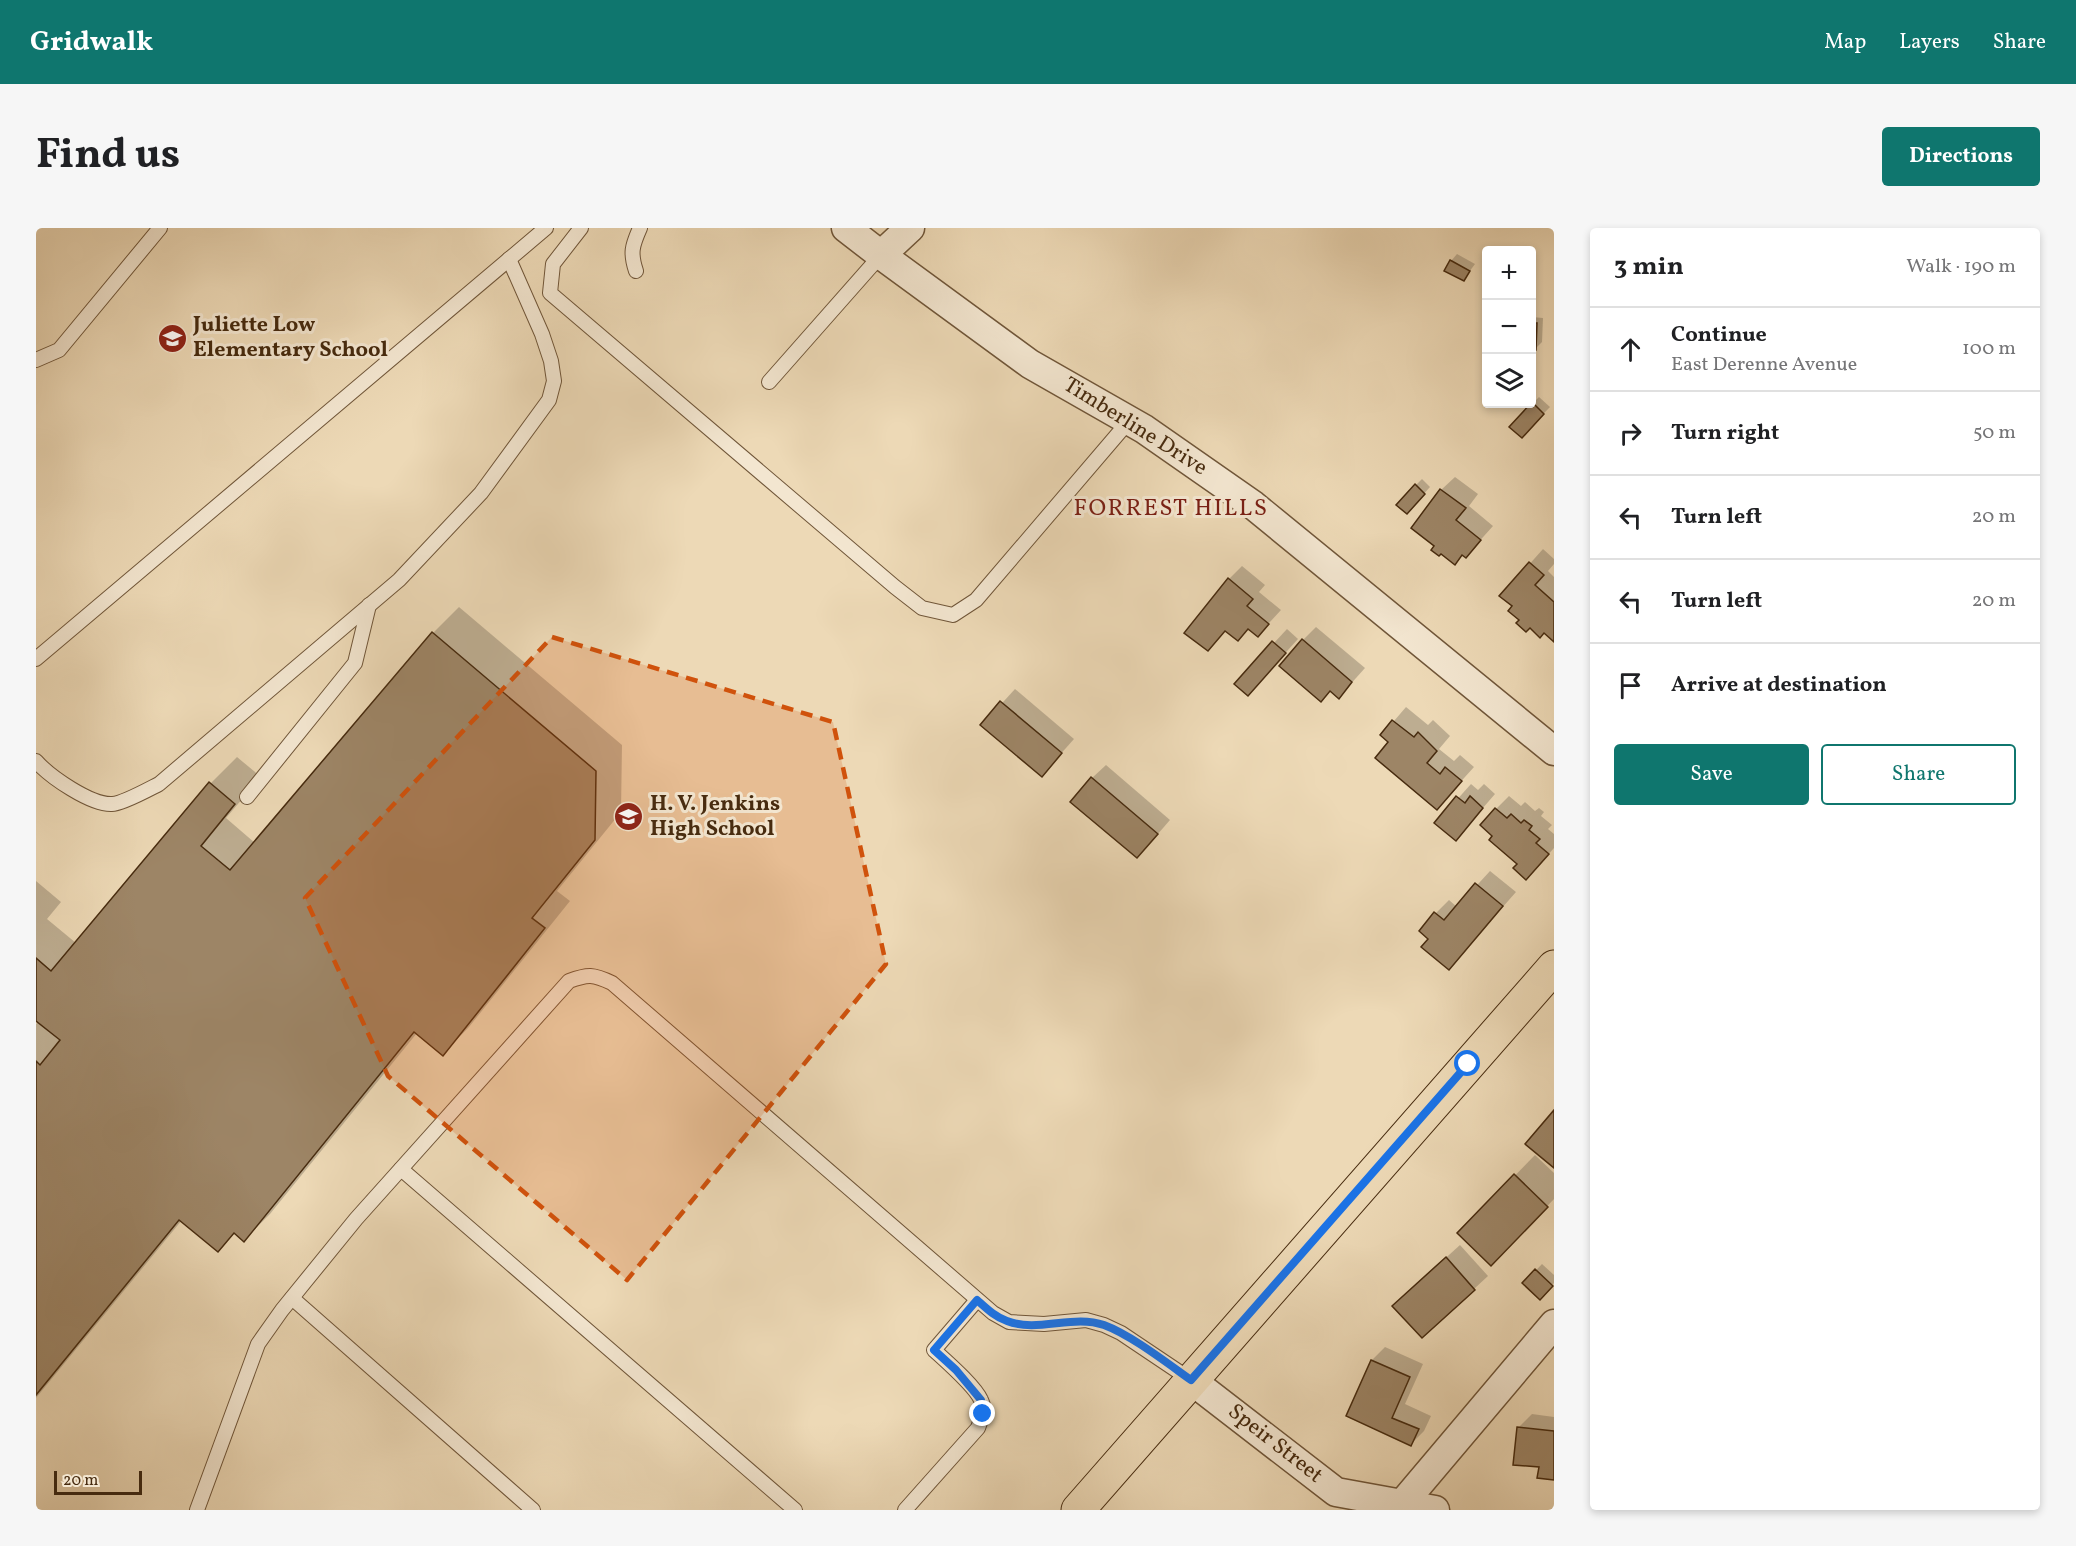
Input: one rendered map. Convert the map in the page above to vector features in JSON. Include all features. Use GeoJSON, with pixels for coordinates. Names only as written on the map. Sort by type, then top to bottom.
{"type":"FeatureCollection","features":[{"type":"Feature","properties":{"kind":"main road"},"geometry":{"type":"LineString","coordinates":[[1078,1510],[1554,967]]}},
{"type":"Feature","properties":{"kind":"street","name":"Timberline Drive"},"geometry":{"type":"LineString","coordinates":[[846,228],[1030,364],[1129,421],[1194,462],[1254,505],[1554,751]]}},
{"type":"Feature","properties":{"kind":"street"},"geometry":{"type":"LineString","coordinates":[[881,255],[910,228]]}},
{"type":"Feature","properties":{"kind":"street"},"geometry":{"type":"LineString","coordinates":[[1400,1507],[1554,1324]]}},
{"type":"Feature","properties":{"kind":"street","name":"Speir Street"},"geometry":{"type":"LineString","coordinates":[[1191,1380],[1336,1492],[1400,1507],[1435,1510]]}},
{"type":"Feature","properties":{"kind":"lane"},"geometry":{"type":"LineString","coordinates":[[36,360],[59,350],[160,228]]}},
{"type":"Feature","properties":{"kind":"lane"},"geometry":{"type":"LineString","coordinates":[[36,659],[546,228]]}},
{"type":"Feature","properties":{"kind":"lane"},"geometry":{"type":"LineString","coordinates":[[581,228],[553,264],[550,293],[922,608],[953,615],[976,600],[1129,421]]}},
{"type":"Feature","properties":{"kind":"lane"},"geometry":{"type":"LineString","coordinates":[[636,271],[631,256],[640,228]]}},
{"type":"Feature","properties":{"kind":"lane"},"geometry":{"type":"LineString","coordinates":[[769,382],[881,255]]}},
{"type":"Feature","properties":{"kind":"lane"},"geometry":{"type":"LineString","coordinates":[[36,761],[45,771],[93,801],[113,805],[159,784],[399,580],[481,493],[549,400],[554,381],[551,361],[542,334],[509,259]]}},
{"type":"Feature","properties":{"kind":"lane"},"geometry":{"type":"LineString","coordinates":[[247,797],[355,663],[369,605]]}},
{"type":"Feature","properties":{"kind":"lane"},"geometry":{"type":"LineString","coordinates":[[197,1510],[258,1344],[356,1219],[569,981],[585,975],[597,976],[612,983],[993,1313],[1009,1322],[1044,1324],[1086,1320],[1104,1325],[1121,1333],[1191,1380]]}},
{"type":"Feature","properties":{"kind":"lane"},"geometry":{"type":"LineString","coordinates":[[401,1169],[795,1510]]}},
{"type":"Feature","properties":{"kind":"lane"},"geometry":{"type":"LineString","coordinates":[[292,1298],[532,1510]]}},
{"type":"Feature","properties":{"kind":"lane"},"geometry":{"type":"LineString","coordinates":[[905,1510],[978,1428],[983,1414],[981,1400],[956,1370],[934,1350],[977,1300]]}},
{"type":"Feature","properties":{"kind":"highlighted area"},"geometry":{"type":"Polygon","coordinates":[[[552,637],[833,722],[886,964],[627,1280],[388,1076],[305,898],[552,637]]]}},
{"type":"Feature","properties":{"kind":"building"},"geometry":{"type":"Polygon","coordinates":[[[1450,260],[1470,271],[1464,281],[1444,271],[1450,260]]]}},
{"type":"Feature","properties":{"kind":"building"},"geometry":{"type":"Polygon","coordinates":[[[1536,406],[1544,414],[1522,438],[1509,427],[1526,408],[1536,408],[1536,406]]]}},
{"type":"Feature","properties":{"kind":"building"},"geometry":{"type":"Polygon","coordinates":[[[1415,484],[1425,494],[1407,514],[1396,505],[1415,484]]]}},
{"type":"Feature","properties":{"kind":"building"},"geometry":{"type":"Polygon","coordinates":[[[1440,489],[1466,508],[1456,520],[1481,540],[1466,558],[1462,555],[1455,565],[1441,554],[1439,556],[1431,550],[1434,546],[1411,528],[1440,489]]]}},
{"type":"Feature","properties":{"kind":"building"},"geometry":{"type":"Polygon","coordinates":[[[1529,562],[1544,575],[1535,585],[1554,602],[1554,642],[1544,633],[1540,638],[1530,628],[1526,632],[1516,623],[1519,620],[1508,611],[1512,606],[1499,596],[1529,562]]]}},
{"type":"Feature","properties":{"kind":"building"},"geometry":{"type":"Polygon","coordinates":[[[1228,578],[1253,599],[1247,606],[1269,624],[1258,637],[1248,629],[1238,641],[1225,631],[1208,651],[1184,633],[1228,578]]]}},
{"type":"Feature","properties":{"kind":"building"},"geometry":{"type":"Polygon","coordinates":[[[432,632],[596,771],[595,840],[532,918],[545,928],[443,1056],[414,1032],[244,1242],[234,1233],[218,1252],[179,1220],[36,1395],[36,1061],[40,1065],[60,1040],[36,1021],[36,958],[51,971],[209,782],[235,804],[201,846],[230,870],[432,632]]]}},
{"type":"Feature","properties":{"kind":"building"},"geometry":{"type":"Polygon","coordinates":[[[1302,639],[1352,682],[1339,699],[1330,691],[1321,702],[1279,666],[1302,639]]]}},
{"type":"Feature","properties":{"kind":"building"},"geometry":{"type":"Polygon","coordinates":[[[1272,641],[1286,653],[1248,696],[1234,684],[1272,641]]]}},
{"type":"Feature","properties":{"kind":"building"},"geometry":{"type":"Polygon","coordinates":[[[1000,701],[1062,753],[1042,777],[980,725],[1000,701]]]}},
{"type":"Feature","properties":{"kind":"building"},"geometry":{"type":"Polygon","coordinates":[[[1392,720],[1414,737],[1418,732],[1437,751],[1427,763],[1440,774],[1445,767],[1462,781],[1437,810],[1375,758],[1388,742],[1380,735],[1392,720]]]}},
{"type":"Feature","properties":{"kind":"building"},"geometry":{"type":"Polygon","coordinates":[[[1091,777],[1158,834],[1137,858],[1070,802],[1091,777]]]}},
{"type":"Feature","properties":{"kind":"building"},"geometry":{"type":"Polygon","coordinates":[[[1456,796],[1465,803],[1470,796],[1483,808],[1456,841],[1434,823],[1456,796]]]}},
{"type":"Feature","properties":{"kind":"building"},"geometry":{"type":"Polygon","coordinates":[[[1495,808],[1507,818],[1511,814],[1521,823],[1524,820],[1532,826],[1529,830],[1540,839],[1536,843],[1549,854],[1526,880],[1513,868],[1517,864],[1489,840],[1492,836],[1480,825],[1495,808]]]}},
{"type":"Feature","properties":{"kind":"building"},"geometry":{"type":"Polygon","coordinates":[[[1475,883],[1503,906],[1449,970],[1421,947],[1428,939],[1419,931],[1434,912],[1444,920],[1475,883]]]}},
{"type":"Feature","properties":{"kind":"building"},"geometry":{"type":"Polygon","coordinates":[[[1554,1110],[1554,1168],[1525,1144],[1554,1110]]]}},
{"type":"Feature","properties":{"kind":"building"},"geometry":{"type":"Polygon","coordinates":[[[1514,1174],[1548,1207],[1491,1266],[1457,1233],[1514,1174]]]}},
{"type":"Feature","properties":{"kind":"building"},"geometry":{"type":"Polygon","coordinates":[[[1446,1257],[1475,1290],[1422,1338],[1392,1306],[1446,1257]]]}},
{"type":"Feature","properties":{"kind":"building"},"geometry":{"type":"Polygon","coordinates":[[[1535,1269],[1553,1286],[1540,1300],[1522,1283],[1535,1269]]]}},
{"type":"Feature","properties":{"kind":"building"},"geometry":{"type":"Polygon","coordinates":[[[1371,1360],[1410,1377],[1392,1418],[1419,1429],[1411,1446],[1346,1416],[1371,1360]]]}},
{"type":"Feature","properties":{"kind":"building"},"geometry":{"type":"Polygon","coordinates":[[[1517,1427],[1554,1431],[1554,1480],[1537,1478],[1539,1467],[1513,1465],[1517,1427]]]}},
{"type":"Feature","properties":{"kind":"place","name":"Juliette Low Elementary School"},"geometry":{"type":"Point","coordinates":[172,338]}},
{"type":"Feature","properties":{"kind":"place","name":"H. V. Jenkins High School"},"geometry":{"type":"Point","coordinates":[629,817]}},
{"type":"Feature","properties":{"kind":"district","name":"FORREST HILLS"},"geometry":{"type":"Point","coordinates":[1171,509]}},
{"type":"Feature","properties":{"kind":"route"},"geometry":{"type":"LineString","coordinates":[[983,1414],[981,1400],[956,1370],[934,1350],[977,1300],[1009,1322],[1044,1324],[1086,1320],[1104,1325],[1121,1333],[1191,1380],[1468,1064]]}}]}
